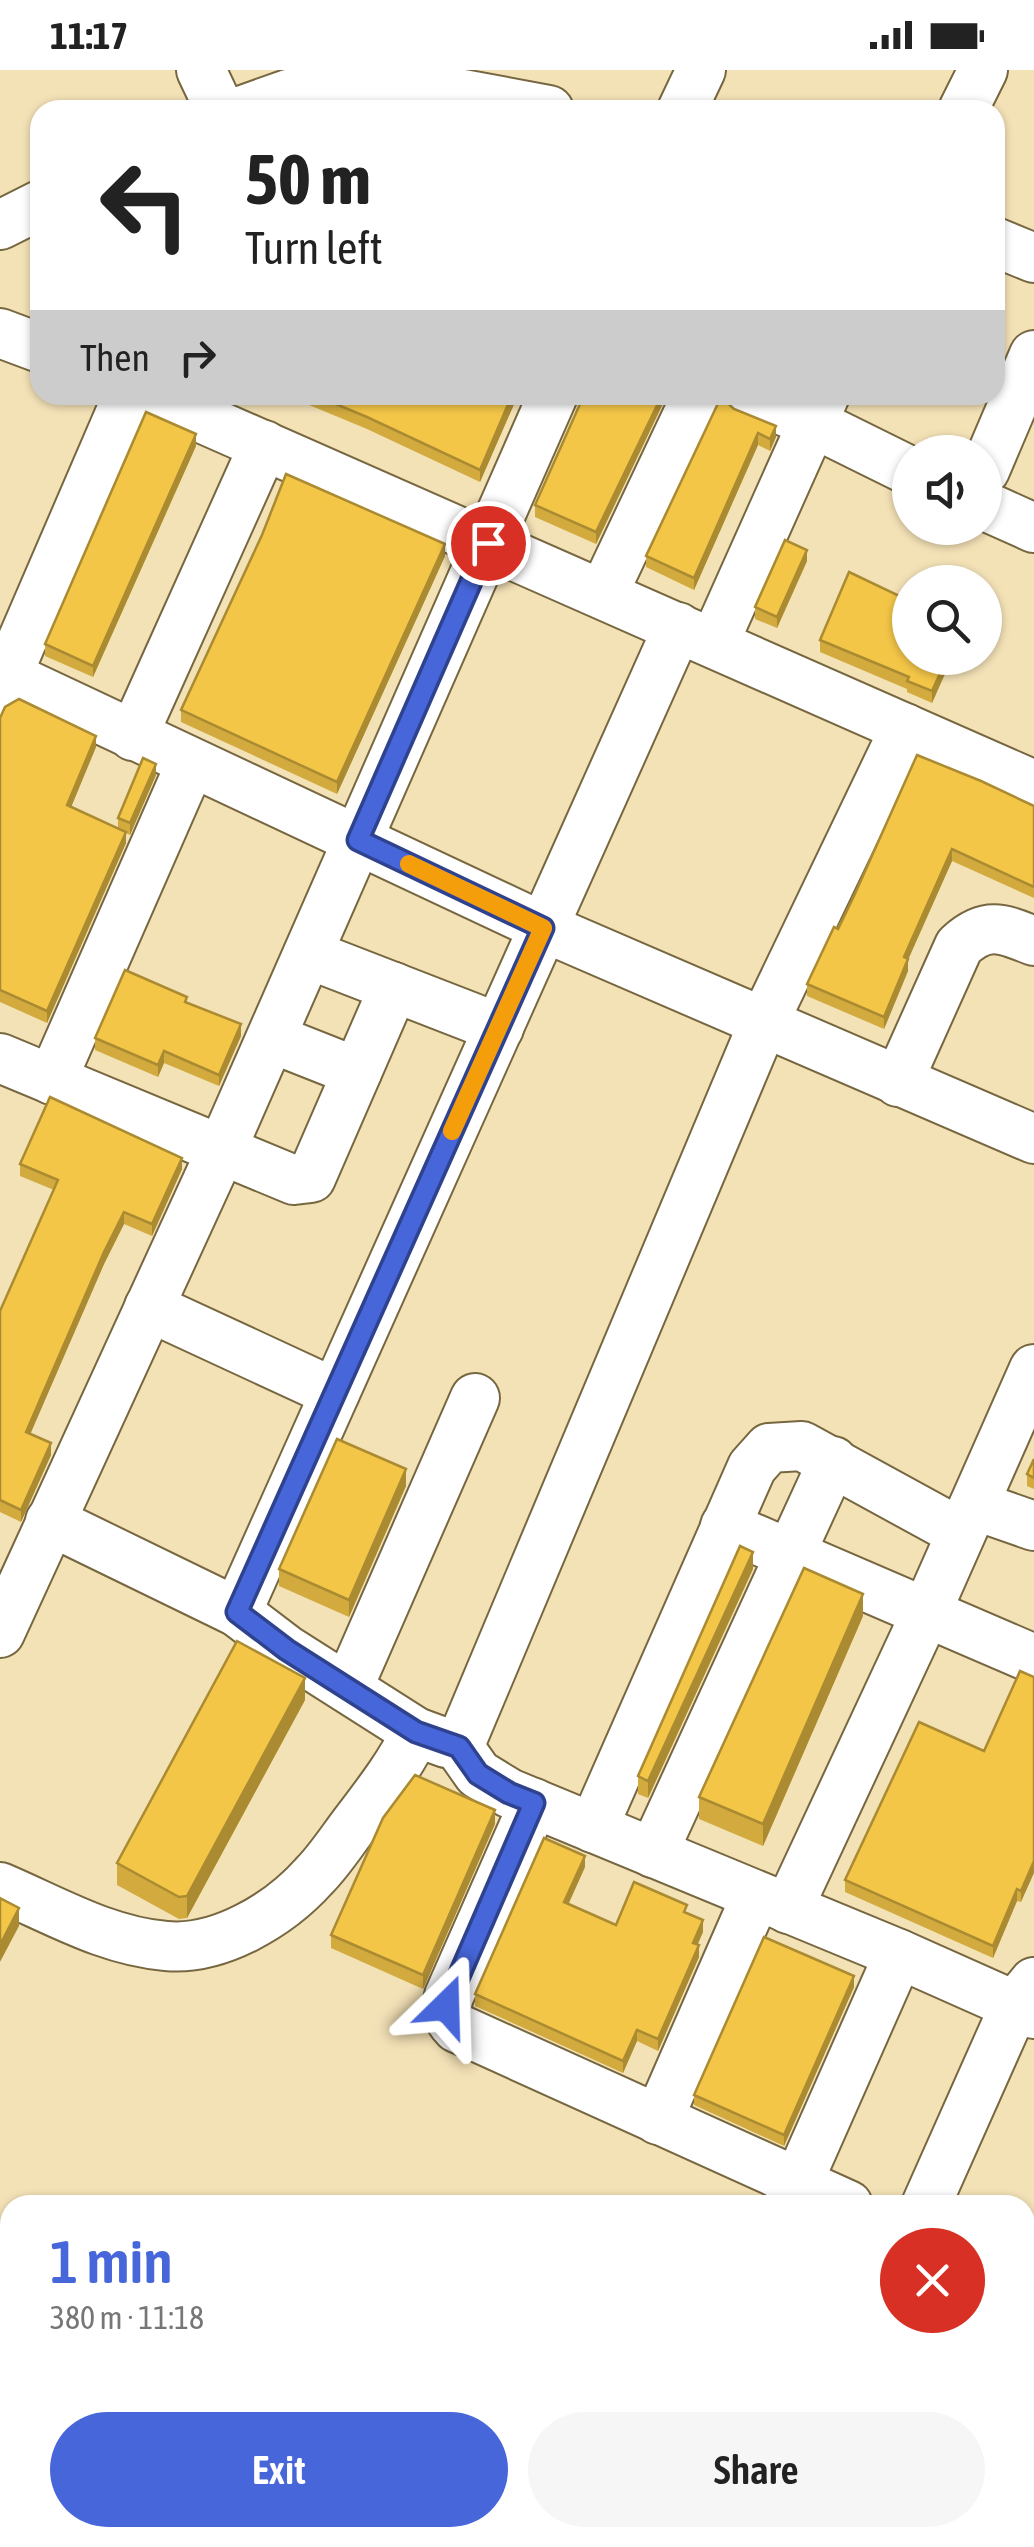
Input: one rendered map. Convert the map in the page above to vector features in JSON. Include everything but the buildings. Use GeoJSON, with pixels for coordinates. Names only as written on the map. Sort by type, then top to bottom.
{"type":"FeatureCollection","features":[{"type":"Feature","properties":{"kind":"street"},"geometry":{"type":"LineString","coordinates":[[201,70],[215,100]]}},
{"type":"Feature","properties":{"kind":"street"},"geometry":{"type":"LineString","coordinates":[[968,100],[983,70]]}},
{"type":"Feature","properties":{"kind":"street"},"geometry":{"type":"LineString","coordinates":[[271,100],[344,75],[510,100]]}},
{"type":"Feature","properties":{"kind":"street"},"geometry":{"type":"LineString","coordinates":[[0,225],[30,209]]}},
{"type":"Feature","properties":{"kind":"street"},"geometry":{"type":"LineString","coordinates":[[1005,246],[1034,258]]}},
{"type":"Feature","properties":{"kind":"street"},"geometry":{"type":"LineString","coordinates":[[0,334],[30,344]]}},
{"type":"Feature","properties":{"kind":"street"},"geometry":{"type":"LineString","coordinates":[[1000,435],[1034,355]]}},
{"type":"Feature","properties":{"kind":"street"},"geometry":{"type":"LineString","coordinates":[[124,405],[2,680],[133,736],[543,928],[1034,1139]]}},
{"type":"Feature","properties":{"kind":"street"},"geometry":{"type":"LineString","coordinates":[[185,405],[264,445],[1034,784]]}},
{"type":"Feature","properties":{"kind":"street"},"geometry":{"type":"LineString","coordinates":[[0,1633],[222,1151],[549,405]]}},
{"type":"Feature","properties":{"kind":"street"},"geometry":{"type":"LineString","coordinates":[[603,594],[692,405]]}},
{"type":"Feature","properties":{"kind":"street"},"geometry":{"type":"LineString","coordinates":[[237,1612],[543,928],[818,409],[892,458]]}},
{"type":"Feature","properties":{"kind":"street"},"geometry":{"type":"LineString","coordinates":[[133,736],[264,445]]}},
{"type":"Feature","properties":{"kind":"street"},"geometry":{"type":"LineString","coordinates":[[1002,514],[1034,528]]}},
{"type":"Feature","properties":{"kind":"street"},"geometry":{"type":"LineString","coordinates":[[0,1887],[117,1938],[166,1946],[196,1946],[234,1933],[270,1912],[313,1878],[399,1768],[438,1740],[763,1024],[905,728]]}},
{"type":"Feature","properties":{"kind":"street"},"geometry":{"type":"LineString","coordinates":[[52,1080],[191,763]]}},
{"type":"Feature","properties":{"kind":"street"},"geometry":{"type":"LineString","coordinates":[[898,1082],[959,946],[973,933],[1004,928],[1034,941]]}},
{"type":"Feature","properties":{"kind":"street"},"geometry":{"type":"LineString","coordinates":[[308,954],[498,1028]]}},
{"type":"Feature","properties":{"kind":"street"},"geometry":{"type":"LineString","coordinates":[[0,1058],[294,1180],[311,1178],[394,988]]}},
{"type":"Feature","properties":{"kind":"street"},"geometry":{"type":"LineString","coordinates":[[272,1038],[357,1072]]}},
{"type":"Feature","properties":{"kind":"street"},"geometry":{"type":"LineString","coordinates":[[150,1308],[335,1394]]}},
{"type":"Feature","properties":{"kind":"street"},"geometry":{"type":"LineString","coordinates":[[658,2120],[926,1613],[1034,1369]]}},
{"type":"Feature","properties":{"kind":"street"},"geometry":{"type":"LineString","coordinates":[[348,1688],[475,1398]]}},
{"type":"Feature","properties":{"kind":"street"},"geometry":{"type":"LineString","coordinates":[[592,1828],[752,1467],[769,1448],[802,1446],[967,1519],[1034,1526]]}},
{"type":"Feature","properties":{"kind":"street"},"geometry":{"type":"LineString","coordinates":[[653,1853],[833,1461]]}},
{"type":"Feature","properties":{"kind":"street"},"geometry":{"type":"LineString","coordinates":[[50,1521],[237,1612],[287,1650],[438,1740],[478,1774],[509,1793],[899,1954],[1028,2000],[931,2195]]}},
{"type":"Feature","properties":{"kind":"street"},"geometry":{"type":"LineString","coordinates":[[725,1526],[1034,1659]]}},
{"type":"Feature","properties":{"kind":"street"},"geometry":{"type":"LineString","coordinates":[[534,1803],[449,1996],[446,2014],[456,2028],[658,2120],[793,2194],[899,1954]]}},
{"type":"Feature","properties":{"kind":"slow traffic"},"geometry":{"type":"LineString","coordinates":[[409,864],[543,928],[452,1131]]}},
{"type":"Feature","properties":{"kind":"route"},"geometry":{"type":"LineString","coordinates":[[446,2006],[534,1803],[478,1774],[459,1747],[416,1732],[287,1650],[237,1612],[543,928],[358,840],[488,543]]}}]}
